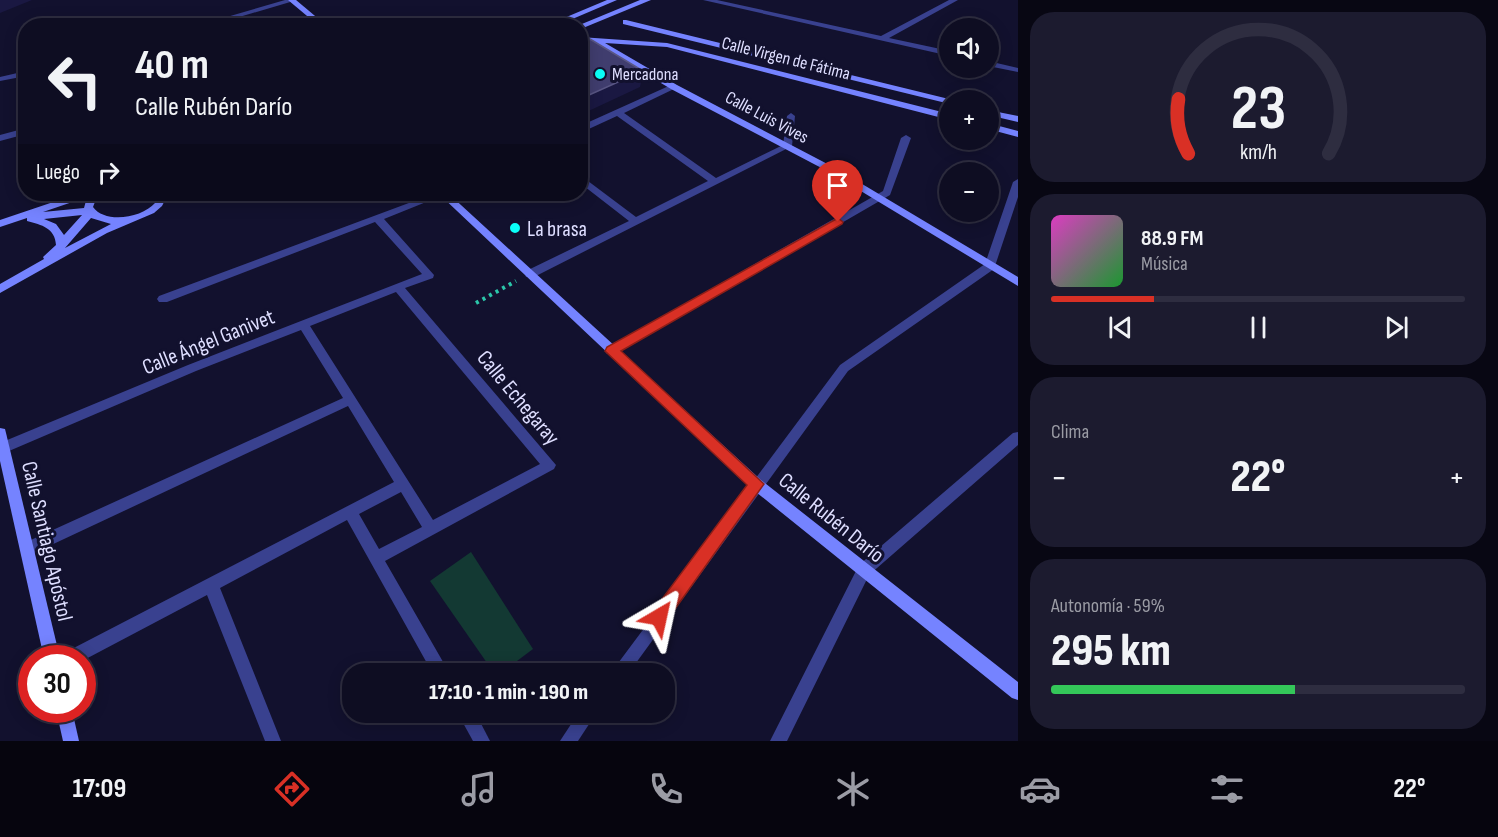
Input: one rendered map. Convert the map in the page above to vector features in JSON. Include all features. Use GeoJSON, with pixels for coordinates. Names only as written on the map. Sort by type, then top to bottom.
{"type":"FeatureCollection","features":[{"type":"Feature","properties":{"kind":"street"},"geometry":{"type":"LineString","coordinates":[[228,18],[292,0],[314,18]]}},
{"type":"Feature","properties":{"kind":"street"},"geometry":{"type":"LineString","coordinates":[[588,23],[647,0]]}},
{"type":"Feature","properties":{"kind":"street"},"geometry":{"type":"LineString","coordinates":[[707,0],[939,51]]}},
{"type":"Feature","properties":{"kind":"street"},"geometry":{"type":"LineString","coordinates":[[884,38],[954,0]]}},
{"type":"Feature","properties":{"kind":"street"},"geometry":{"type":"LineString","coordinates":[[567,18],[606,1]]}},
{"type":"Feature","properties":{"kind":"street"},"geometry":{"type":"LineString","coordinates":[[612,39],[626,22],[624,9]]}},
{"type":"Feature","properties":{"kind":"street","name":"Calle Virgen de Fátima"},"geometry":{"type":"LineString","coordinates":[[626,22],[939,99]]}},
{"type":"Feature","properties":{"kind":"street","name":"Calle Virgen de Fátima"},"geometry":{"type":"LineString","coordinates":[[588,39],[612,39],[667,45],[939,114]]}},
{"type":"Feature","properties":{"kind":"street","name":"Calle Luis Vives"},"geometry":{"type":"LineString","coordinates":[[592,39],[674,87],[787,146],[879,198],[1018,282]]}},
{"type":"Feature","properties":{"kind":"street"},"geometry":{"type":"LineString","coordinates":[[999,66],[1018,70]]}},
{"type":"Feature","properties":{"kind":"street"},"geometry":{"type":"LineString","coordinates":[[0,80],[18,75]]}},
{"type":"Feature","properties":{"kind":"street"},"geometry":{"type":"LineString","coordinates":[[588,126],[674,87]]}},
{"type":"Feature","properties":{"kind":"street"},"geometry":{"type":"LineString","coordinates":[[618,113],[714,181]]}},
{"type":"Feature","properties":{"kind":"street"},"geometry":{"type":"LineString","coordinates":[[999,115],[1018,119]]}},
{"type":"Feature","properties":{"kind":"street"},"geometry":{"type":"LineString","coordinates":[[530,274],[634,220],[787,146],[791,116]]}},
{"type":"Feature","properties":{"kind":"street"},"geometry":{"type":"LineString","coordinates":[[999,129],[1018,134]]}},
{"type":"Feature","properties":{"kind":"street"},"geometry":{"type":"LineString","coordinates":[[0,138],[18,133]]}},
{"type":"Feature","properties":{"kind":"street"},"geometry":{"type":"LineString","coordinates":[[611,351],[887,193],[906,138]]}},
{"type":"Feature","properties":{"kind":"street"},"geometry":{"type":"LineString","coordinates":[[626,663],[756,484],[844,368],[990,266],[1018,182]]}},
{"type":"Feature","properties":{"kind":"street"},"geometry":{"type":"LineString","coordinates":[[588,184],[634,220]]}},
{"type":"Feature","properties":{"kind":"street"},"geometry":{"type":"LineString","coordinates":[[0,224],[65,201]]}},
{"type":"Feature","properties":{"kind":"street"},"geometry":{"type":"LineString","coordinates":[[32,270],[61,246],[90,211],[90,201]]}},
{"type":"Feature","properties":{"kind":"street"},"geometry":{"type":"LineString","coordinates":[[0,288],[126,220],[150,211],[159,201]]}},
{"type":"Feature","properties":{"kind":"street"},"geometry":{"type":"LineString","coordinates":[[163,299],[422,201]]}},
{"type":"Feature","properties":{"kind":"street","name":"Calle Rubén Darío"},"geometry":{"type":"LineString","coordinates":[[450,201],[756,484],[1018,692]]}},
{"type":"Feature","properties":{"kind":"street"},"geometry":{"type":"LineString","coordinates":[[18,218],[90,211],[104,220],[126,220]]}},
{"type":"Feature","properties":{"kind":"street","name":"Calle Ángel Ganivet"},"geometry":{"type":"LineString","coordinates":[[2,440],[429,275],[376,217]]}},
{"type":"Feature","properties":{"kind":"street"},"geometry":{"type":"LineString","coordinates":[[18,218],[38,220],[54,227],[61,235],[61,246]]}},
{"type":"Feature","properties":{"kind":"street","name":"Calle Echegaray"},"geometry":{"type":"LineString","coordinates":[[375,559],[549,465],[398,287]]}},
{"type":"Feature","properties":{"kind":"street"},"geometry":{"type":"LineString","coordinates":[[303,324],[431,529]]}},
{"type":"Feature","properties":{"kind":"street"},"geometry":{"type":"LineString","coordinates":[[27,549],[350,400]]}},
{"type":"Feature","properties":{"kind":"street"},"geometry":{"type":"LineString","coordinates":[[778,741],[864,570],[1018,437]]}},
{"type":"Feature","properties":{"kind":"street","name":"Calle Santiago Apóstol"},"geometry":{"type":"LineString","coordinates":[[2,440],[49,645]]}},
{"type":"Feature","properties":{"kind":"street"},"geometry":{"type":"LineString","coordinates":[[96,645],[403,484]]}},
{"type":"Feature","properties":{"kind":"street"},"geometry":{"type":"LineString","coordinates":[[350,513],[436,663]]}},
{"type":"Feature","properties":{"kind":"street"},"geometry":{"type":"LineString","coordinates":[[211,585],[273,741]]}},
{"type":"Feature","properties":{"kind":"street"},"geometry":{"type":"LineString","coordinates":[[67,723],[71,741]]}},
{"type":"Feature","properties":{"kind":"street"},"geometry":{"type":"LineString","coordinates":[[471,723],[482,741]]}},
{"type":"Feature","properties":{"kind":"street"},"geometry":{"type":"LineString","coordinates":[[568,741],[581,723]]}},
{"type":"Feature","properties":{"kind":"path"},"geometry":{"type":"LineString","coordinates":[[476,303],[530,274]]}},
{"type":"Feature","properties":{"kind":"green space"},"geometry":{"type":"Polygon","coordinates":[[[471,552],[533,649],[514,663],[487,663],[430,581],[471,552]]]}},
{"type":"Feature","properties":{"kind":"building"},"geometry":{"type":"Polygon","coordinates":[[[588,38],[643,71],[588,95],[588,38]]]}},
{"type":"Feature","properties":{"kind":"place","name":"Mercadona"},"geometry":{"type":"Point","coordinates":[600,74]}},
{"type":"Feature","properties":{"kind":"place","name":"La brasa"},"geometry":{"type":"Point","coordinates":[515,228]}},
{"type":"Feature","properties":{"kind":"route"},"geometry":{"type":"LineString","coordinates":[[659,617],[756,484],[611,351],[838,222]]}}]}
